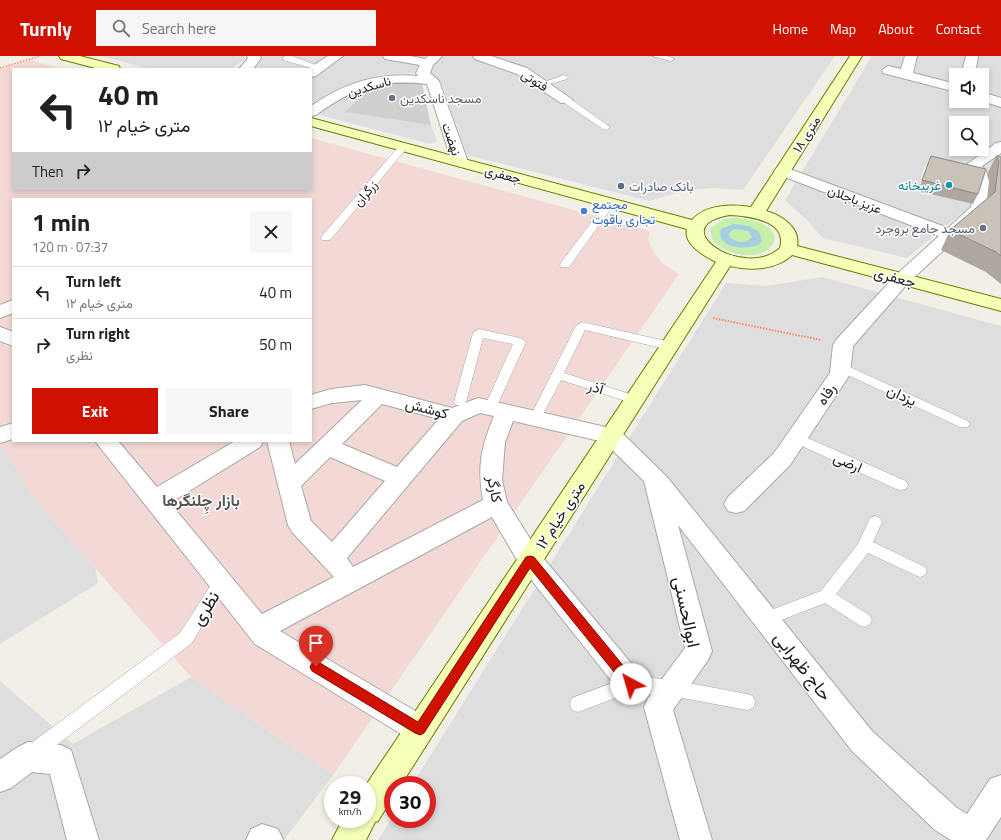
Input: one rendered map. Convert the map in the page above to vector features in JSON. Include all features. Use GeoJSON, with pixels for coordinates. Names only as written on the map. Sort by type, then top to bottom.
{"type":"FeatureCollection","features":[{"type":"Feature","properties":{"kind":"street"},"geometry":{"type":"LineString","coordinates":[[65,56],[110,68]]}},
{"type":"Feature","properties":{"kind":"street"},"geometry":{"type":"LineString","coordinates":[[246,68],[252,64],[255,58],[254,56]]}},
{"type":"Feature","properties":{"kind":"street"},"geometry":{"type":"LineString","coordinates":[[315,70],[337,56]]}},
{"type":"Feature","properties":{"kind":"street"},"geometry":{"type":"LineString","coordinates":[[389,56],[432,60]]}},
{"type":"Feature","properties":{"kind":"street","name":"فتوتی"},"geometry":{"type":"LineString","coordinates":[[479,56],[522,71],[566,100]]}},
{"type":"Feature","properties":{"kind":"street","name":"۱۸ متری"},"geometry":{"type":"LineString","coordinates":[[756,213],[854,56]]}},
{"type":"Feature","properties":{"kind":"street"},"geometry":{"type":"LineString","coordinates":[[906,75],[910,56]]}},
{"type":"Feature","properties":{"kind":"street"},"geometry":{"type":"LineString","coordinates":[[969,68],[972,56]]}},
{"type":"Feature","properties":{"kind":"street","name":"نهضت"},"geometry":{"type":"LineString","coordinates":[[432,60],[423,73],[432,81],[460,162]]}},
{"type":"Feature","properties":{"kind":"street"},"geometry":{"type":"LineString","coordinates":[[888,70],[949,86]]}},
{"type":"Feature","properties":{"kind":"street","name":"ناسکدین"},"geometry":{"type":"LineString","coordinates":[[312,111],[325,102],[358,87],[381,80],[395,78],[432,81]]}},
{"type":"Feature","properties":{"kind":"street"},"geometry":{"type":"LineString","coordinates":[[312,96],[325,102]]}},
{"type":"Feature","properties":{"kind":"street"},"geometry":{"type":"LineString","coordinates":[[989,99],[1001,103]]}},
{"type":"Feature","properties":{"kind":"street","name":"جعفری"},"geometry":{"type":"LineString","coordinates":[[312,122],[696,226]]}},
{"type":"Feature","properties":{"kind":"street"},"geometry":{"type":"LineString","coordinates":[[844,345],[902,279],[979,209],[983,179],[974,165],[1001,146]]}},
{"type":"Feature","properties":{"kind":"street","name":"عزیز باجلان"},"geometry":{"type":"LineString","coordinates":[[782,171],[950,235]]}},
{"type":"Feature","properties":{"kind":"street"},"geometry":{"type":"LineString","coordinates":[[730,210],[756,213],[780,224],[787,232],[790,241],[788,249],[782,256],[758,263],[743,263],[726,259],[704,248],[698,241],[695,233],[696,226],[700,219],[718,211],[730,210]]}},
{"type":"Feature","properties":{"kind":"street","name":"جعفری"},"geometry":{"type":"LineString","coordinates":[[788,249],[1001,305]]}},
{"type":"Feature","properties":{"kind":"street","name":"۱۲ متری خیام"},"geometry":{"type":"LineString","coordinates":[[376,796],[726,259]]}},
{"type":"Feature","properties":{"kind":"street"},"geometry":{"type":"LineString","coordinates":[[0,312],[12,306]]}},
{"type":"Feature","properties":{"kind":"street"},"geometry":{"type":"LineString","coordinates":[[0,333],[12,339]]}},
{"type":"Feature","properties":{"kind":"street","name":"رفاه"},"geometry":{"type":"LineString","coordinates":[[736,504],[782,459],[840,374],[844,345]]}},
{"type":"Feature","properties":{"kind":"street","name":"کوشش"},"geometry":{"type":"LineString","coordinates":[[312,402],[331,396],[365,392],[379,396],[478,408],[611,436]]}},
{"type":"Feature","properties":{"kind":"street"},"geometry":{"type":"LineString","coordinates":[[289,484],[379,396]]}},
{"type":"Feature","properties":{"kind":"street"},"geometry":{"type":"LineString","coordinates":[[332,559],[401,478],[478,408]]}},
{"type":"Feature","properties":{"kind":"street","name":"کارگر"},"geometry":{"type":"LineString","coordinates":[[478,408],[494,442],[491,480],[496,504],[530,560],[631,684]]}},
{"type":"Feature","properties":{"kind":"street"},"geometry":{"type":"LineString","coordinates":[[0,435],[12,431]]}},
{"type":"Feature","properties":{"kind":"street"},"geometry":{"type":"LineString","coordinates":[[611,436],[654,477]]}},
{"type":"Feature","properties":{"kind":"street"},"geometry":{"type":"LineString","coordinates":[[107,442],[221,581]]}},
{"type":"Feature","properties":{"kind":"street"},"geometry":{"type":"LineString","coordinates":[[155,500],[250,442]]}},
{"type":"Feature","properties":{"kind":"street"},"geometry":{"type":"LineString","coordinates":[[278,442],[300,525],[352,580]]}},
{"type":"Feature","properties":{"kind":"street"},"geometry":{"type":"LineString","coordinates":[[327,447],[401,478]]}},
{"type":"Feature","properties":{"kind":"street","name":"حاج ظهرابی"},"geometry":{"type":"LineString","coordinates":[[654,477],[862,741],[946,819],[971,838]]}},
{"type":"Feature","properties":{"kind":"street","name":"ابوالحسنی"},"geometry":{"type":"LineString","coordinates":[[654,477],[699,651],[658,707],[696,840]]}},
{"type":"Feature","properties":{"kind":"street"},"geometry":{"type":"LineString","coordinates":[[259,630],[496,504]]}},
{"type":"Feature","properties":{"kind":"street","name":"نظری"},"geometry":{"type":"LineString","coordinates":[[221,581],[264,636],[420,729]]}},
{"type":"Feature","properties":{"kind":"street"},"geometry":{"type":"LineString","coordinates":[[28,757],[61,760],[83,840]]}},
{"type":"Feature","properties":{"kind":"street","name":"نظری"},"geometry":{"type":"LineString","coordinates":[[0,777],[28,757]]}},
{"type":"Feature","properties":{"kind":"street"},"geometry":{"type":"LineString","coordinates":[[971,838],[1001,790]]}},
{"type":"Feature","properties":{"kind":"street"},"geometry":{"type":"LineString","coordinates":[[348,840],[355,828]]}},
{"type":"Feature","properties":{"kind":"street"},"geometry":{"type":"LineString","coordinates":[[262,840],[267,840]]}},
{"type":"Feature","properties":{"kind":"lane"},"geometry":{"type":"LineString","coordinates":[[288,56],[286,58],[310,68]]}},
{"type":"Feature","properties":{"kind":"lane"},"geometry":{"type":"LineString","coordinates":[[656,56],[671,60]]}},
{"type":"Feature","properties":{"kind":"lane"},"geometry":{"type":"LineString","coordinates":[[543,84],[564,77]]}},
{"type":"Feature","properties":{"kind":"lane"},"geometry":{"type":"LineString","coordinates":[[566,100],[606,127]]}},
{"type":"Feature","properties":{"kind":"lane","name":"زرگران"},"geometry":{"type":"LineString","coordinates":[[326,238],[403,147]]}},
{"type":"Feature","properties":{"kind":"lane"},"geometry":{"type":"LineString","coordinates":[[565,265],[610,203]]}},
{"type":"Feature","properties":{"kind":"lane"},"geometry":{"type":"LineString","coordinates":[[535,419],[582,326],[670,346]]}},
{"type":"Feature","properties":{"kind":"lane"},"geometry":{"type":"LineString","coordinates":[[479,333],[520,342],[478,408],[479,333]]}},
{"type":"Feature","properties":{"kind":"lane","name":"یزدان"},"geometry":{"type":"LineString","coordinates":[[841,367],[964,424]]}},
{"type":"Feature","properties":{"kind":"lane","name":"آذر"},"geometry":{"type":"LineString","coordinates":[[557,375],[635,400]]}},
{"type":"Feature","properties":{"kind":"lane","name":"ارضی"},"geometry":{"type":"LineString","coordinates":[[796,438],[901,485]]}},
{"type":"Feature","properties":{"kind":"lane"},"geometry":{"type":"LineString","coordinates":[[766,619],[826,596],[865,545],[875,522]]}},
{"type":"Feature","properties":{"kind":"lane"},"geometry":{"type":"LineString","coordinates":[[865,545],[920,571]]}},
{"type":"Feature","properties":{"kind":"lane","name":"نظری"},"geometry":{"type":"LineString","coordinates":[[28,757],[186,638],[221,581]]}},
{"type":"Feature","properties":{"kind":"lane"},"geometry":{"type":"LineString","coordinates":[[826,596],[864,620]]}},
{"type":"Feature","properties":{"kind":"lane"},"geometry":{"type":"LineString","coordinates":[[578,704],[631,684],[672,688],[747,702]]}},
{"type":"Feature","properties":{"kind":"path"},"geometry":{"type":"LineString","coordinates":[[0,68],[40,56]]}},
{"type":"Feature","properties":{"kind":"path"},"geometry":{"type":"LineString","coordinates":[[691,313],[844,345]]}},
{"type":"Feature","properties":{"kind":"shaded area"},"geometry":{"type":"Polygon","coordinates":[[[102,56],[244,56],[245,59],[232,68],[145,68],[102,56]]]}},
{"type":"Feature","properties":{"kind":"shaded area"},"geometry":{"type":"Polygon","coordinates":[[[261,56],[425,56],[414,73],[379,75],[346,112],[431,125],[437,141],[431,144],[312,113],[312,68],[250,68],[258,63],[261,56]]]}},
{"type":"Feature","properties":{"kind":"shaded area"},"geometry":{"type":"Polygon","coordinates":[[[440,56],[835,56],[743,190],[712,188],[687,190],[649,201],[467,155],[441,82],[429,74],[433,62],[440,56]]]}},
{"type":"Feature","properties":{"kind":"shaded area"},"geometry":{"type":"Polygon","coordinates":[[[872,56],[1001,56],[1001,180],[974,178],[924,166],[918,191],[973,204],[907,258],[823,238],[807,220],[785,200],[872,56]]]}},
{"type":"Feature","properties":{"kind":"shaded area"},"geometry":{"type":"Polygon","coordinates":[[[29,60],[59,68],[12,68],[12,190],[312,190],[312,138],[650,231],[648,239],[654,253],[662,263],[679,274],[333,775],[191,677],[36,501],[0,445],[0,69],[29,60]]]}},
{"type":"Feature","properties":{"kind":"shaded area","name":"مسجد ناسکدین"},"geometry":{"type":"Polygon","coordinates":[[[399,80],[422,84],[431,125],[345,112],[374,83],[394,83],[399,80]]]}},
{"type":"Feature","properties":{"kind":"shaded area"},"geometry":{"type":"Polygon","coordinates":[[[822,277],[1001,326],[1001,840],[378,840],[386,828],[436,828],[436,776],[418,776],[726,283],[766,286],[822,277]]]}},
{"type":"Feature","properties":{"kind":"shaded area"},"geometry":{"type":"Polygon","coordinates":[[[0,445],[36,501],[95,568],[98,583],[0,644],[0,445]]]}},
{"type":"Feature","properties":{"kind":"shaded area"},"geometry":{"type":"Polygon","coordinates":[[[191,677],[333,775],[324,776],[324,787],[284,840],[0,840],[0,681],[73,744],[191,677]]]}},
{"type":"Feature","properties":{"kind":"green space"},"geometry":{"type":"Polygon","coordinates":[[[734,218],[756,222],[769,228],[774,236],[773,244],[766,251],[755,255],[739,254],[722,248],[713,240],[711,228],[724,219],[734,218]]]}},
{"type":"Feature","properties":{"kind":"water"},"geometry":{"type":"Polygon","coordinates":[[[734,224],[749,226],[759,232],[762,240],[760,244],[749,247],[742,248],[729,245],[724,242],[721,237],[720,231],[723,228],[734,224]],[[734,229],[728,234],[736,241],[743,242],[752,237],[748,231],[734,229]]]}},
{"type":"Feature","properties":{"kind":"building"},"geometry":{"type":"Polygon","coordinates":[[[931,156],[986,169],[978,194],[922,180],[931,156]]]}},
{"type":"Feature","properties":{"kind":"building"},"geometry":{"type":"Polygon","coordinates":[[[996,156],[1001,157],[1001,256],[996,252],[950,230],[995,192],[999,161],[996,156]]]}},
{"type":"Feature","properties":{"kind":"place","name":"مسجد ناسکدین"},"geometry":{"type":"Point","coordinates":[392,98]}},
{"type":"Feature","properties":{"kind":"place","name":"غریبخانه"},"geometry":{"type":"Point","coordinates":[949,185]}},
{"type":"Feature","properties":{"kind":"place","name":"بانک صادرات"},"geometry":{"type":"Point","coordinates":[621,186]}},
{"type":"Feature","properties":{"kind":"place","name":"مجتمع تجاری یاقوت"},"geometry":{"type":"Point","coordinates":[584,211]}},
{"type":"Feature","properties":{"kind":"place","name":"مسجد جامع بروجرد"},"geometry":{"type":"Point","coordinates":[983,228]}},
{"type":"Feature","properties":{"kind":"district","name":"بازار چِلنگرها"},"geometry":{"type":"Point","coordinates":[201,500]}},
{"type":"Feature","properties":{"kind":"route"},"geometry":{"type":"LineString","coordinates":[[316,667],[420,729],[530,560],[631,684]]}}]}
